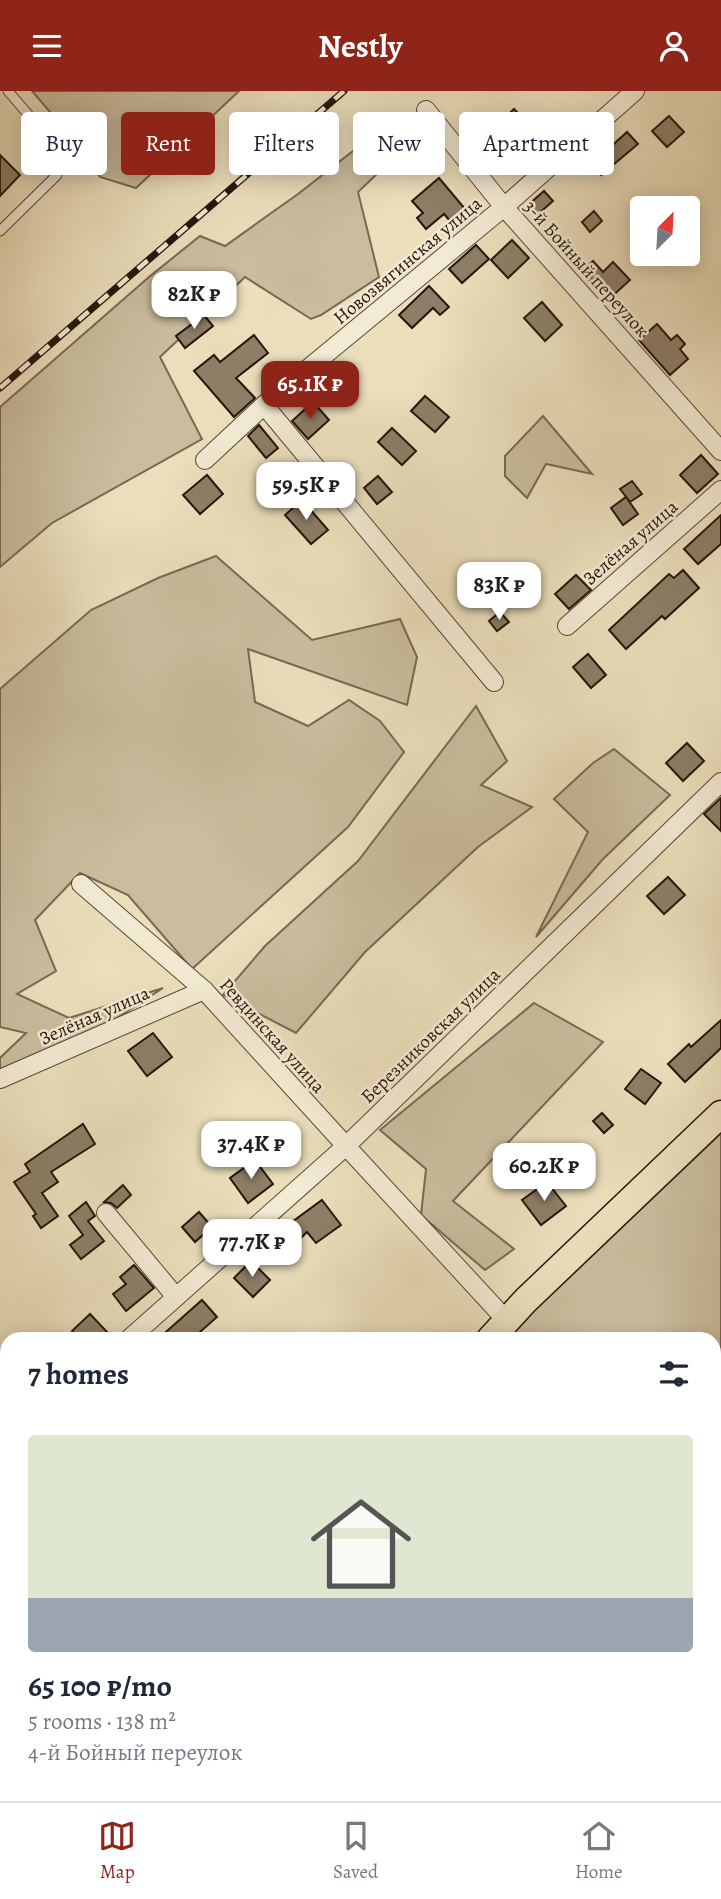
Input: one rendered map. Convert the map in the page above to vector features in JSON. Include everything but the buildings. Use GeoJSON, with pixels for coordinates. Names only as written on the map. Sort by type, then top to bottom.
{"type":"FeatureCollection","features":[{"type":"Feature","properties":{"kind":"main road"},"geometry":{"type":"LineString","coordinates":[[499,1330],[526,1300],[721,1114]]}},
{"type":"Feature","properties":{"kind":"street","name":"Новозвягинская улица"},"geometry":{"type":"LineString","coordinates":[[205,460],[264,405],[504,207],[635,91]]}},
{"type":"Feature","properties":{"kind":"street","name":"3-й Бойный переулок"},"geometry":{"type":"LineString","coordinates":[[426,110],[504,207],[721,451]]}},
{"type":"Feature","properties":{"kind":"street"},"geometry":{"type":"LineString","coordinates":[[264,405],[494,682]]}},
{"type":"Feature","properties":{"kind":"street","name":"Зелёная улица"},"geometry":{"type":"LineString","coordinates":[[567,626],[721,490]]}},
{"type":"Feature","properties":{"kind":"street","name":"Березниковская улица"},"geometry":{"type":"LineString","coordinates":[[137,1332],[346,1146],[721,782]]}},
{"type":"Feature","properties":{"kind":"street","name":"Ревдинская улица"},"geometry":{"type":"LineString","coordinates":[[81,884],[204,990],[346,1146],[499,1330]]}},
{"type":"Feature","properties":{"kind":"street","name":"Зелёная улица"},"geometry":{"type":"LineString","coordinates":[[0,1079],[204,990]]}},
{"type":"Feature","properties":{"kind":"street"},"geometry":{"type":"LineString","coordinates":[[106,1213],[176,1297]]}},
{"type":"Feature","properties":{"kind":"lane"},"geometry":{"type":"LineString","coordinates":[[0,232],[57,175],[58,153],[8,91]]}},
{"type":"Feature","properties":{"kind":"shaded area"},"geometry":{"type":"Polygon","coordinates":[[[32,91],[239,91],[215,114],[121,112],[121,175],[150,175],[136,188],[99,175],[107,175],[107,112],[50,112],[32,91]]]}},
{"type":"Feature","properties":{"kind":"shaded area"},"geometry":{"type":"Polygon","coordinates":[[[353,151],[353,175],[376,175],[358,192],[379,277],[311,319],[245,277],[160,357],[202,439],[52,523],[0,567],[0,407],[200,236],[225,246],[322,175],[339,175],[339,162],[353,151]]]}},
{"type":"Feature","properties":{"kind":"shaded area"},"geometry":{"type":"Polygon","coordinates":[[[543,416],[592,474],[546,464],[527,498],[505,476],[505,456],[543,416]]]}},
{"type":"Feature","properties":{"kind":"shaded area"},"geometry":{"type":"Polygon","coordinates":[[[216,556],[312,640],[400,619],[417,657],[407,705],[248,649],[255,702],[308,726],[349,700],[380,721],[404,752],[348,827],[192,969],[128,895],[80,873],[35,920],[56,971],[17,994],[69,1018],[163,988],[82,1041],[0,1074],[0,1058],[26,1033],[0,1027],[0,689],[91,610],[158,578],[216,556]]]}},
{"type":"Feature","properties":{"kind":"shaded area"},"geometry":{"type":"Polygon","coordinates":[[[476,706],[507,761],[481,785],[532,807],[478,847],[365,952],[296,1033],[223,995],[265,946],[358,861],[476,706]]]}},
{"type":"Feature","properties":{"kind":"shaded area"},"geometry":{"type":"Polygon","coordinates":[[[614,749],[670,795],[603,859],[536,937],[588,832],[554,799],[593,763],[614,749]]]}},
{"type":"Feature","properties":{"kind":"shaded area"},"geometry":{"type":"Polygon","coordinates":[[[534,1003],[603,1042],[453,1201],[514,1249],[485,1270],[421,1215],[426,1169],[380,1130],[534,1003]]]}},
{"type":"Feature","properties":{"kind":"shaded area"},"geometry":{"type":"Polygon","coordinates":[[[721,1133],[721,1332],[511,1332],[721,1133]]]}},
{"type":"Feature","properties":{"kind":"railway"},"geometry":{"type":"LineString","coordinates":[[0,388],[344,91]]}}]}
